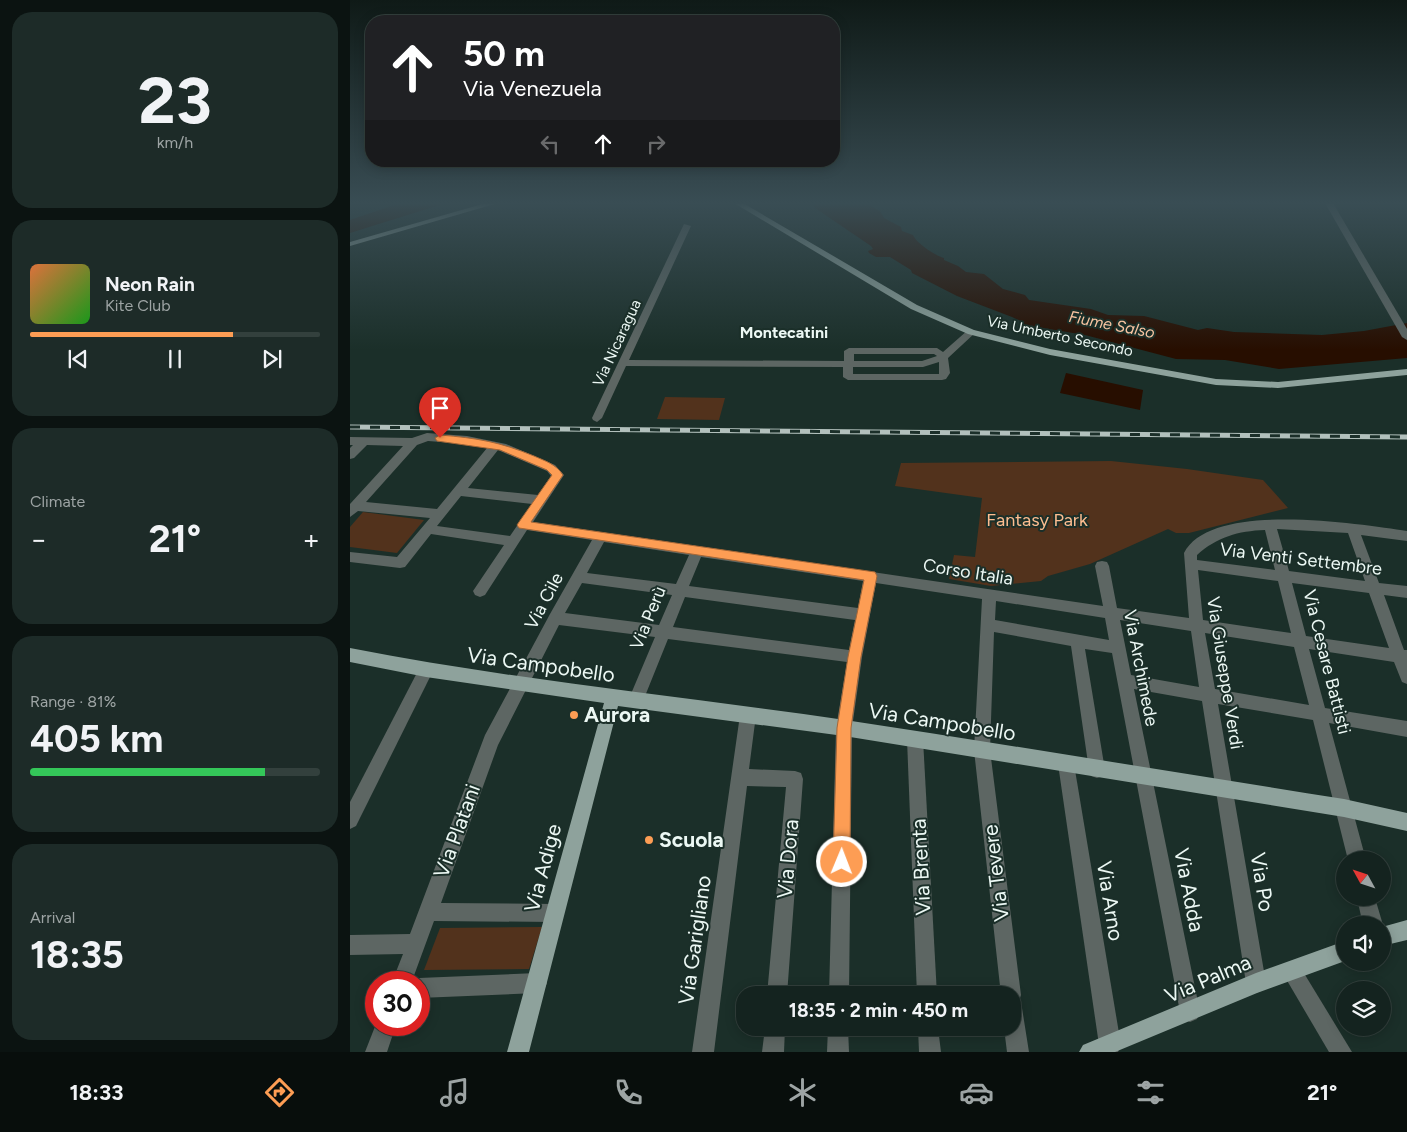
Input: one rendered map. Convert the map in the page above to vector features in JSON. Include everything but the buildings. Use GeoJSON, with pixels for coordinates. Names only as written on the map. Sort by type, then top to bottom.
{"type":"FeatureCollection","features":[{"type":"Feature","properties":{"kind":"main road","name":"Via Umberto Secondo"},"geometry":{"type":"LineString","coordinates":[[821,252],[914,307],[970,332],[1050,352],[1216,382],[1278,385],[1407,372]]}},
{"type":"Feature","properties":{"kind":"main road","name":"Via Campobello"},"geometry":{"type":"LineString","coordinates":[[350,655],[426,670],[915,739],[1096,770],[1344,808],[1407,822]]}},
{"type":"Feature","properties":{"kind":"main road","name":"Via Adige"},"geometry":{"type":"LineString","coordinates":[[518,1052],[613,697]]}},
{"type":"Feature","properties":{"kind":"main road"},"geometry":{"type":"LineString","coordinates":[[1391,934],[1407,930]]}},
{"type":"Feature","properties":{"kind":"main road","name":"Via Palma"},"geometry":{"type":"LineString","coordinates":[[1090,1052],[1256,983],[1292,972],[1336,955]]}},
{"type":"Feature","properties":{"kind":"street","name":"Via Nicaragua"},"geometry":{"type":"LineString","coordinates":[[597,418],[675,252]]}},
{"type":"Feature","properties":{"kind":"street"},"geometry":{"type":"LineString","coordinates":[[1357,252],[1407,337]]}},
{"type":"Feature","properties":{"kind":"street"},"geometry":{"type":"LineString","coordinates":[[623,363],[923,364],[944,357],[970,332]]}},
{"type":"Feature","properties":{"kind":"street"},"geometry":{"type":"LineString","coordinates":[[848,363],[848,376],[942,376],[945,373],[944,357]]}},
{"type":"Feature","properties":{"kind":"street"},"geometry":{"type":"LineString","coordinates":[[350,441],[413,442],[427,437],[468,440],[502,447],[551,468],[558,475],[480,591]]}},
{"type":"Feature","properties":{"kind":"street"},"geometry":{"type":"LineString","coordinates":[[350,454],[363,442]]}},
{"type":"Feature","properties":{"kind":"street"},"geometry":{"type":"LineString","coordinates":[[353,509],[413,442]]}},
{"type":"Feature","properties":{"kind":"street"},"geometry":{"type":"LineString","coordinates":[[350,557],[400,563],[495,446]]}},
{"type":"Feature","properties":{"kind":"street"},"geometry":{"type":"LineString","coordinates":[[458,491],[541,500]]}},
{"type":"Feature","properties":{"kind":"street"},"geometry":{"type":"LineString","coordinates":[[353,509],[439,514]]}},
{"type":"Feature","properties":{"kind":"street"},"geometry":{"type":"LineString","coordinates":[[1190,564],[1190,553],[1196,545],[1208,537],[1240,528],[1293,524],[1407,536]]}},
{"type":"Feature","properties":{"kind":"street","name":"Corso Italia"},"geometry":{"type":"LineString","coordinates":[[523,525],[1403,656]]}},
{"type":"Feature","properties":{"kind":"street","name":"Via Cesare Battisti"},"geometry":{"type":"LineString","coordinates":[[1270,525],[1355,851]]}},
{"type":"Feature","properties":{"kind":"street"},"geometry":{"type":"LineString","coordinates":[[427,529],[512,541]]}},
{"type":"Feature","properties":{"kind":"street"},"geometry":{"type":"LineString","coordinates":[[1353,529],[1373,587],[1403,656],[1407,677]]}},
{"type":"Feature","properties":{"kind":"street","name":"Via Cile"},"geometry":{"type":"LineString","coordinates":[[522,684],[555,618],[601,536]]}},
{"type":"Feature","properties":{"kind":"street","name":"Via Perù"},"geometry":{"type":"LineString","coordinates":[[636,701],[697,550]]}},
{"type":"Feature","properties":{"kind":"street","name":"Via Venti Settembre"},"geometry":{"type":"LineString","coordinates":[[1190,564],[1407,592]]}},
{"type":"Feature","properties":{"kind":"street","name":"Via Giuseppe Verdi"},"geometry":{"type":"LineString","coordinates":[[1190,564],[1197,626],[1224,789]]}},
{"type":"Feature","properties":{"kind":"street","name":"Via Archimede"},"geometry":{"type":"LineString","coordinates":[[1102,566],[1144,777]]}},
{"type":"Feature","properties":{"kind":"street"},"geometry":{"type":"LineString","coordinates":[[839,986],[844,728],[855,657],[871,576]]}},
{"type":"Feature","properties":{"kind":"street"},"geometry":{"type":"LineString","coordinates":[[578,577],[863,615]]}},
{"type":"Feature","properties":{"kind":"street","name":"Via Tevere"},"geometry":{"type":"LineString","coordinates":[[989,594],[982,750],[1010,986]]}},
{"type":"Feature","properties":{"kind":"street"},"geometry":{"type":"LineString","coordinates":[[555,618],[855,657]]}},
{"type":"Feature","properties":{"kind":"street"},"geometry":{"type":"LineString","coordinates":[[987,625],[1118,648]]}},
{"type":"Feature","properties":{"kind":"street"},"geometry":{"type":"LineString","coordinates":[[1076,641],[1096,770]]}},
{"type":"Feature","properties":{"kind":"street"},"geometry":{"type":"LineString","coordinates":[[350,820],[426,670]]}},
{"type":"Feature","properties":{"kind":"street"},"geometry":{"type":"LineString","coordinates":[[1125,682],[1407,729]]}},
{"type":"Feature","properties":{"kind":"street","name":"Via Platani"},"geometry":{"type":"LineString","coordinates":[[406,971],[491,740],[522,684]]}},
{"type":"Feature","properties":{"kind":"street","name":"Via Garigliano"},"geometry":{"type":"LineString","coordinates":[[703,1052],[748,715]]}},
{"type":"Feature","properties":{"kind":"street","name":"Via Brenta"},"geometry":{"type":"LineString","coordinates":[[915,739],[927,986]]}},
{"type":"Feature","properties":{"kind":"street","name":"Via Arno"},"geometry":{"type":"LineString","coordinates":[[1066,764],[1110,1045]]}},
{"type":"Feature","properties":{"kind":"street","name":"Via Dora"},"geometry":{"type":"LineString","coordinates":[[740,777],[795,779],[779,986]]}},
{"type":"Feature","properties":{"kind":"street","name":"Via Adda"},"geometry":{"type":"LineString","coordinates":[[1144,777],[1190,1012]]}},
{"type":"Feature","properties":{"kind":"street","name":"Via Po"},"geometry":{"type":"LineString","coordinates":[[1224,789],[1256,983]]}},
{"type":"Feature","properties":{"kind":"street"},"geometry":{"type":"LineString","coordinates":[[428,912],[555,913]]}},
{"type":"Feature","properties":{"kind":"street"},"geometry":{"type":"LineString","coordinates":[[350,945],[416,944]]}},
{"type":"Feature","properties":{"kind":"street"},"geometry":{"type":"LineString","coordinates":[[1292,972],[1341,1052]]}},
{"type":"Feature","properties":{"kind":"street"},"geometry":{"type":"LineString","coordinates":[[430,988],[537,983]]}},
{"type":"Feature","properties":{"kind":"street"},"geometry":{"type":"LineString","coordinates":[[376,1052],[382,1036]]}},
{"type":"Feature","properties":{"kind":"street"},"geometry":{"type":"LineString","coordinates":[[773,1052],[774,1036]]}},
{"type":"Feature","properties":{"kind":"street"},"geometry":{"type":"LineString","coordinates":[[838,1036],[838,1052]]}},
{"type":"Feature","properties":{"kind":"street"},"geometry":{"type":"LineString","coordinates":[[929,1036],[930,1052]]}},
{"type":"Feature","properties":{"kind":"street"},"geometry":{"type":"LineString","coordinates":[[1016,1036],[1018,1052]]}},
{"type":"Feature","properties":{"kind":"green space"},"geometry":{"type":"Polygon","coordinates":[[[665,397],[725,398],[719,420],[657,419],[665,397]]]}},
{"type":"Feature","properties":{"kind":"green space","name":"Fantasy Park"},"geometry":{"type":"Polygon","coordinates":[[[1111,461],[1263,480],[1288,508],[1189,533],[1176,533],[1168,529],[1090,564],[1048,576],[1041,581],[991,586],[949,579],[954,555],[975,557],[982,498],[895,486],[901,463],[1111,461]]]}},
{"type":"Feature","properties":{"kind":"green space"},"geometry":{"type":"Polygon","coordinates":[[[363,512],[424,520],[397,553],[350,547],[350,527],[363,512]]]}},
{"type":"Feature","properties":{"kind":"green space"},"geometry":{"type":"Polygon","coordinates":[[[542,927],[529,969],[424,970],[440,928],[542,927]]]}},
{"type":"Feature","properties":{"kind":"water","name":"Fiume Salso"},"geometry":{"type":"Polygon","coordinates":[[[931,252],[966,272],[984,274],[1003,289],[1025,295],[1029,300],[1091,309],[1108,315],[1144,316],[1198,330],[1207,328],[1234,332],[1322,335],[1364,331],[1407,323],[1407,358],[1279,369],[1225,360],[1176,359],[1085,335],[1020,324],[1021,321],[957,296],[912,273],[911,270],[890,257],[876,257],[869,253],[931,252]]]}},
{"type":"Feature","properties":{"kind":"water"},"geometry":{"type":"Polygon","coordinates":[[[1066,373],[1143,390],[1140,410],[1060,393],[1066,373]]]}},
{"type":"Feature","properties":{"kind":"railway"},"geometry":{"type":"LineString","coordinates":[[350,427],[1407,437]]}},
{"type":"Feature","properties":{"kind":"place","name":"Aurora"},"geometry":{"type":"Point","coordinates":[574,715]}},
{"type":"Feature","properties":{"kind":"place","name":"Scuola"},"geometry":{"type":"Point","coordinates":[649,840]}},
{"type":"Feature","properties":{"kind":"district","name":"Montecatini"},"geometry":{"type":"Point","coordinates":[784,332]}},
{"type":"Feature","properties":{"kind":"route"},"geometry":{"type":"LineString","coordinates":[[440,438],[468,440],[502,447],[551,468],[558,475],[523,525],[871,576],[855,657],[844,728],[842,862]]}}]}
